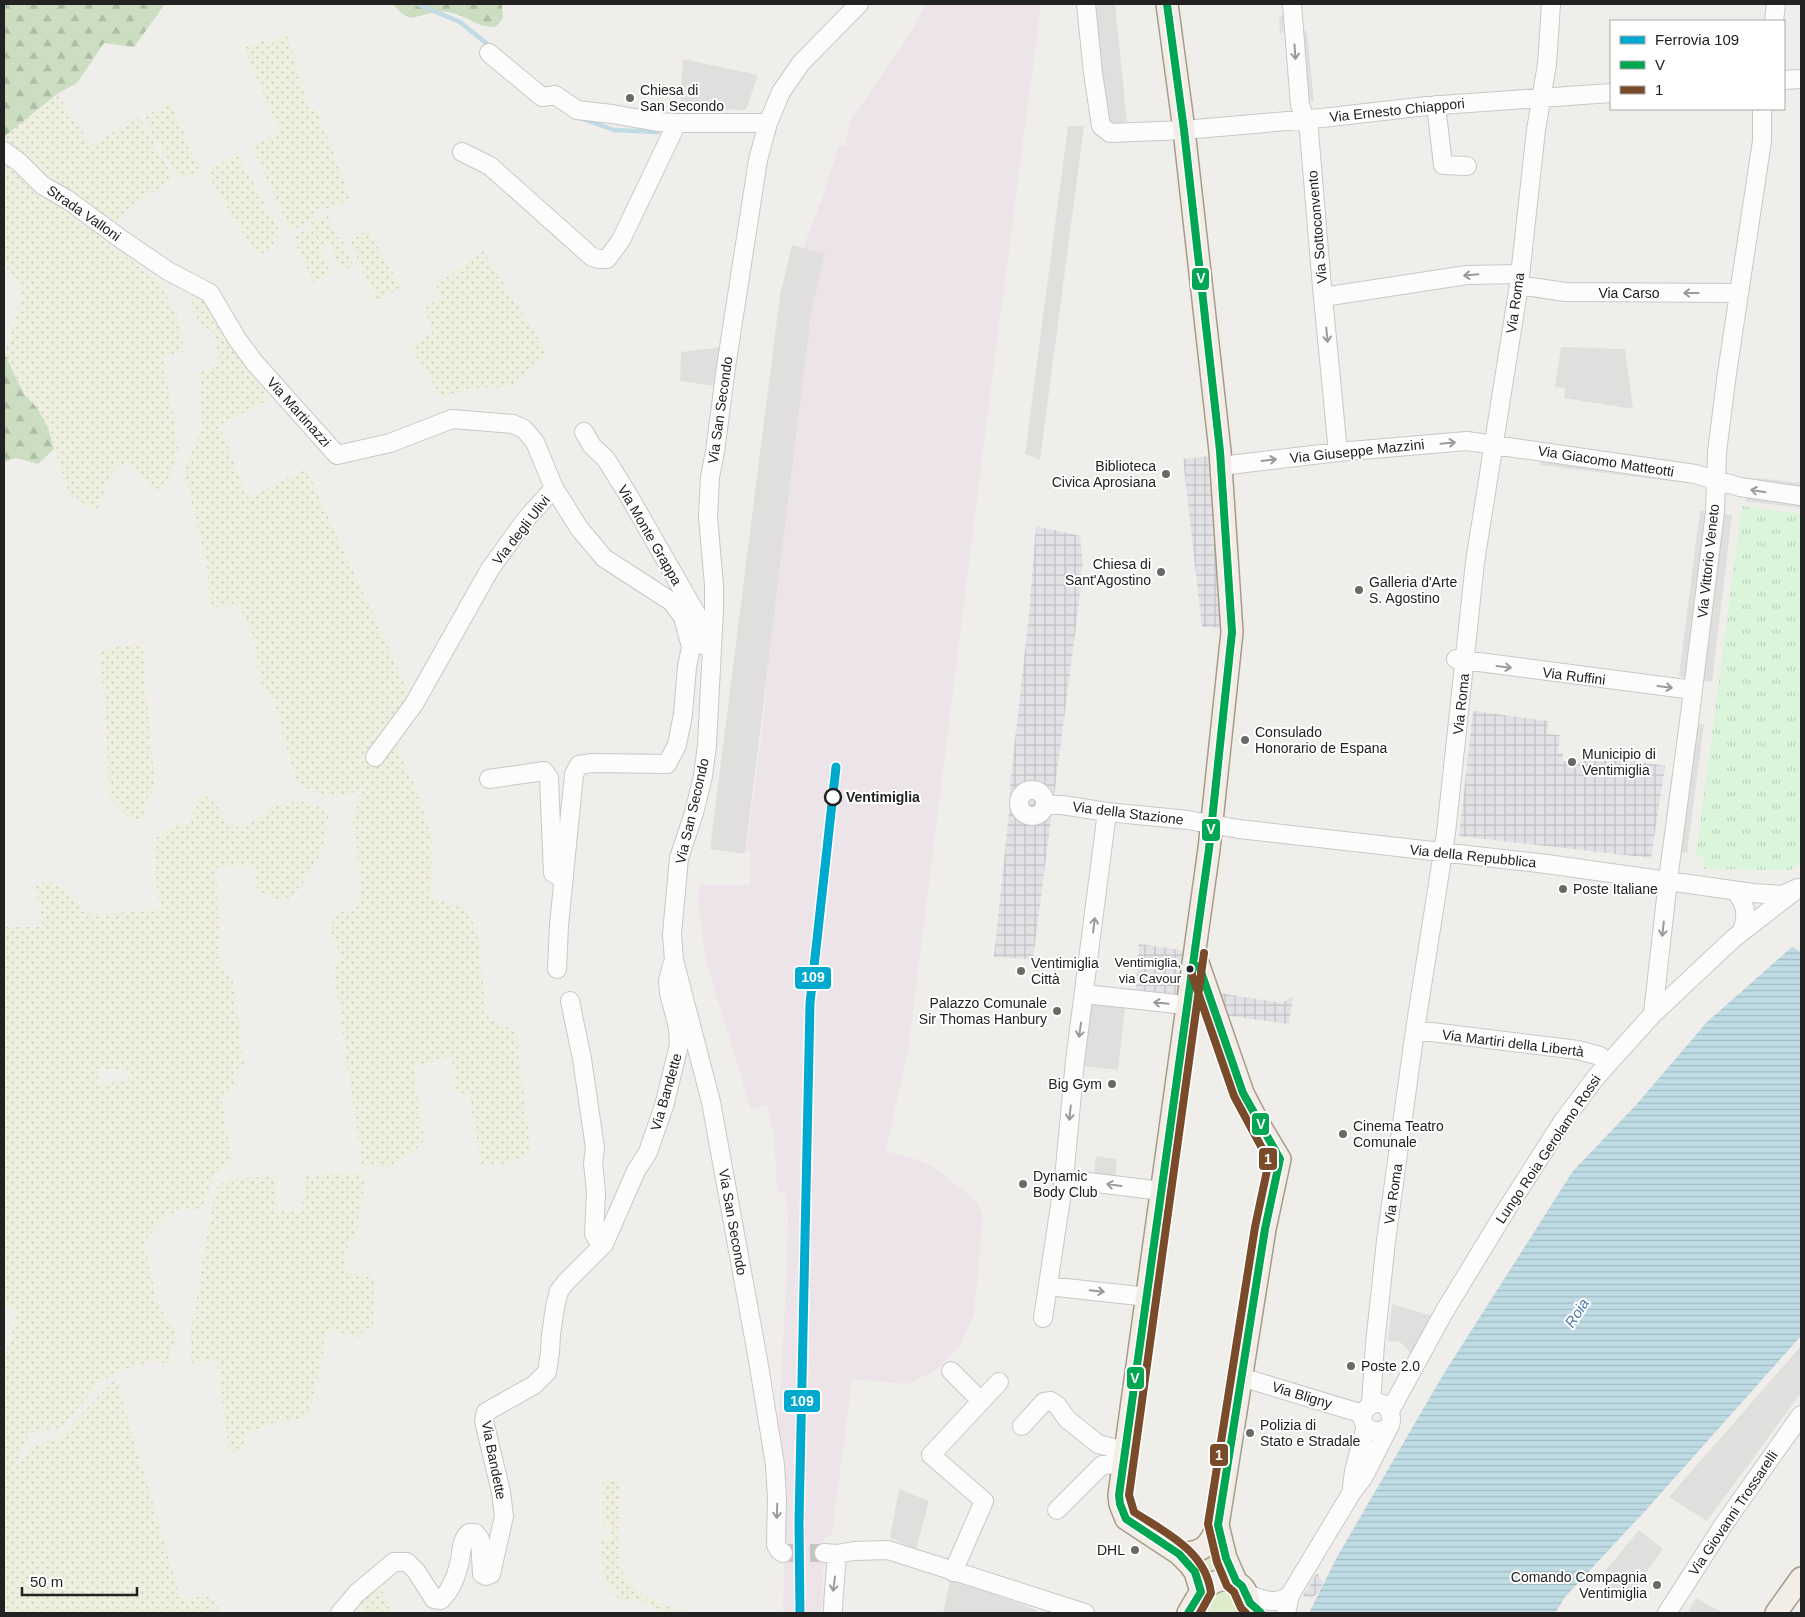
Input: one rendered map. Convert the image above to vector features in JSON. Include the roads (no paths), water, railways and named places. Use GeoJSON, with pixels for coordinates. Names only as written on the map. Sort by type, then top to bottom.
{"type":"FeatureCollection","features":[{"type":"Feature","properties":{"kind":"main road"},"geometry":{"type":"LineString","coordinates":[[1167,4],[1184,130],[1221,466],[1232,632],[1212,824],[1119,1495],[1120,1504],[1126,1519],[1179,1554],[1195,1572],[1201,1592]]}},
{"type":"Feature","properties":{"kind":"main road"},"geometry":{"type":"LineString","coordinates":[[1179,1554],[1197,1552],[1210,1543],[1218,1525],[1265,1229],[1280,1160],[1258,1124],[1243,1093],[1194,952]]}},
{"type":"Feature","properties":{"kind":"main road"},"geometry":{"type":"LineString","coordinates":[[1218,1525],[1226,1558],[1249,1601]]}},
{"type":"Feature","properties":{"kind":"main road"},"geometry":{"type":"LineString","coordinates":[[1776,1613],[1801,1578]]}},
{"type":"Feature","properties":{"kind":"main road"},"geometry":{"type":"LineString","coordinates":[[1188,1613],[1201,1592],[1216,1582],[1228,1579],[1249,1601]]}},
{"type":"Feature","properties":{"kind":"street","name":"Via San Secondo"},"geometry":{"type":"LineString","coordinates":[[783,1553],[776,1545],[777,1497],[775,1465],[712,1102],[674,960],[672,934],[678,858],[694,813],[706,745],[701,646],[714,593],[708,517],[710,477],[757,166],[768,124],[781,92],[801,63],[859,4]]}},
{"type":"Feature","properties":{"kind":"street","name":"Via Ernesto Chiappori"},"geometry":{"type":"LineString","coordinates":[[1086,4],[1093,74],[1101,126],[1110,133],[1184,130],[1306,120],[1436,105],[1610,93]]}},
{"type":"Feature","properties":{"kind":"street","name":"Via Sottoconvento"},"geometry":{"type":"LineString","coordinates":[[1292,4],[1300,104],[1309,131],[1338,452]]}},
{"type":"Feature","properties":{"kind":"street","name":"Via Roma"},"geometry":{"type":"LineString","coordinates":[[1352,1492],[1354,1472],[1367,1415],[1386,1241],[1442,853],[1461,660],[1519,280],[1540,99],[1546,66],[1551,4]]}},
{"type":"Feature","properties":{"kind":"street"},"geometry":{"type":"LineString","coordinates":[[1774,20],[1776,4]]}},
{"type":"Feature","properties":{"kind":"street"},"geometry":{"type":"LineString","coordinates":[[489,53],[548,96],[577,110],[658,122],[768,124]]}},
{"type":"Feature","properties":{"kind":"street"},"geometry":{"type":"LineString","coordinates":[[1785,80],[1801,78]]}},
{"type":"Feature","properties":{"kind":"street"},"geometry":{"type":"LineString","coordinates":[[1436,105],[1443,165],[1467,166]]}},
{"type":"Feature","properties":{"kind":"street","name":"Via Vittorio Veneto"},"geometry":{"type":"LineString","coordinates":[[1653,1014],[1668,880],[1715,512],[1718,452],[1727,374],[1762,140],[1762,110]]}},
{"type":"Feature","properties":{"kind":"street"},"geometry":{"type":"LineString","coordinates":[[462,152],[490,166],[592,257],[607,259],[622,240],[676,123]]}},
{"type":"Feature","properties":{"kind":"street","name":"Strada Valloni"},"geometry":{"type":"LineString","coordinates":[[4,151],[20,163],[42,185],[68,200],[168,271]]}},
{"type":"Feature","properties":{"kind":"street","name":"Via Martinazzi"},"geometry":{"type":"LineString","coordinates":[[168,271],[210,293],[237,339],[254,362],[337,455],[390,443],[452,419],[513,424],[524,429],[535,442],[554,488]]}},
{"type":"Feature","properties":{"kind":"street","name":"Via Carso"},"geometry":{"type":"LineString","coordinates":[[1323,297],[1467,275],[1519,280],[1565,292],[1739,293]]}},
{"type":"Feature","properties":{"kind":"street","name":"Via Monte Grappa"},"geometry":{"type":"LineString","coordinates":[[584,432],[592,446],[606,459],[697,615],[701,646]]}},
{"type":"Feature","properties":{"kind":"street","name":"Via Giuseppe Mazzini"},"geometry":{"type":"LineString","coordinates":[[1221,466],[1338,452],[1467,441],[1494,444]]}},
{"type":"Feature","properties":{"kind":"street","name":"Via Giacomo Matteotti"},"geometry":{"type":"LineString","coordinates":[[1494,444],[1695,474],[1745,488],[1801,496]]}},
{"type":"Feature","properties":{"kind":"street","name":"Via degli Ulivi"},"geometry":{"type":"LineString","coordinates":[[375,758],[414,704],[490,569],[527,518],[554,488],[579,528],[604,558],[672,602],[701,646]]}},
{"type":"Feature","properties":{"kind":"street"},"geometry":{"type":"LineString","coordinates":[[557,969],[559,925],[574,774],[579,765],[592,763],[667,764],[677,746],[679,738],[683,714],[686,667],[701,646]]}},
{"type":"Feature","properties":{"kind":"street","name":"Via Ruffini"},"geometry":{"type":"LineString","coordinates":[[1461,660],[1693,690]]}},
{"type":"Feature","properties":{"kind":"street"},"geometry":{"type":"LineString","coordinates":[[489,779],[544,771],[549,778],[553,872],[558,876],[564,872]]}},
{"type":"Feature","properties":{"kind":"street","name":"Via della Stazione"},"geometry":{"type":"LineString","coordinates":[[1045,805],[1062,805],[1212,824]]}},
{"type":"Feature","properties":{"kind":"street"},"geometry":{"type":"LineString","coordinates":[[1043,1318],[1064,1179],[1075,1065],[1107,812]]}},
{"type":"Feature","properties":{"kind":"street","name":"Via della Repubblica"},"geometry":{"type":"LineString","coordinates":[[1212,824],[1668,880],[1734,890],[1782,895],[1800,887]]}},
{"type":"Feature","properties":{"kind":"street","name":"Lungo Roia Gerolamo Rossi"},"geometry":{"type":"LineString","coordinates":[[1286,1613],[1290,1594],[1352,1492],[1363,1478],[1389,1420],[1444,1312],[1563,1121],[1607,1063],[1653,1014],[1742,931],[1800,887]]}},
{"type":"Feature","properties":{"kind":"street"},"geometry":{"type":"LineString","coordinates":[[1734,890],[1741,897],[1745,906],[1745,922],[1742,931]]}},
{"type":"Feature","properties":{"kind":"street","name":"Via Bandette"},"geometry":{"type":"LineString","coordinates":[[340,1613],[357,1593],[394,1562],[407,1562],[416,1571],[434,1600],[441,1600],[449,1592],[459,1567],[464,1539],[469,1533],[475,1533],[480,1540],[482,1574],[486,1576],[490,1574],[504,1516],[501,1492],[484,1421],[486,1412],[534,1385],[547,1372],[555,1307],[559,1291],[604,1244],[636,1171],[648,1152],[664,1106],[679,1045],[678,1027],[669,993],[668,981],[674,960]]}},
{"type":"Feature","properties":{"kind":"street"},"geometry":{"type":"LineString","coordinates":[[1085,994],[1188,1005],[1209,1008],[1215,1012]]}},
{"type":"Feature","properties":{"kind":"street"},"geometry":{"type":"LineString","coordinates":[[570,1001],[582,1059],[595,1148],[593,1163],[596,1192],[594,1234],[600,1243],[604,1244]]}},
{"type":"Feature","properties":{"kind":"street","name":"Via Martiri della Libertà"},"geometry":{"type":"LineString","coordinates":[[1415,1030],[1578,1050],[1600,1056],[1607,1063]]}},
{"type":"Feature","properties":{"kind":"street"},"geometry":{"type":"LineString","coordinates":[[1064,1179],[1162,1192]]}},
{"type":"Feature","properties":{"kind":"street"},"geometry":{"type":"LineString","coordinates":[[1048,1286],[1148,1296]]}},
{"type":"Feature","properties":{"kind":"street"},"geometry":{"type":"LineString","coordinates":[[951,1370],[981,1401]]}},
{"type":"Feature","properties":{"kind":"street","name":"Via Bligny"},"geometry":{"type":"LineString","coordinates":[[1241,1377],[1367,1415]]}},
{"type":"Feature","properties":{"kind":"street"},"geometry":{"type":"LineString","coordinates":[[953,1572],[984,1501],[931,1456],[999,1382]]}},
{"type":"Feature","properties":{"kind":"street"},"geometry":{"type":"LineString","coordinates":[[1022,1426],[1044,1402],[1051,1402],[1058,1405],[1067,1420],[1098,1444],[1124,1458]]}},
{"type":"Feature","properties":{"kind":"street"},"geometry":{"type":"LineString","coordinates":[[1380,1403],[1384,1405],[1389,1420],[1383,1431],[1374,1432],[1367,1415],[1380,1403]]}},
{"type":"Feature","properties":{"kind":"street","name":"Via Giovanni Trossarelli"},"geometry":{"type":"LineString","coordinates":[[1667,1613],[1724,1524],[1801,1415]]}},
{"type":"Feature","properties":{"kind":"street"},"geometry":{"type":"LineString","coordinates":[[1057,1510],[1102,1465],[1124,1458]]}},
{"type":"Feature","properties":{"kind":"street"},"geometry":{"type":"LineString","coordinates":[[833,1613],[833,1590],[836,1570],[830,1554],[889,1544],[953,1572],[1085,1613]]}},
{"type":"Feature","properties":{"kind":"street"},"geometry":{"type":"LineString","coordinates":[[1249,1601],[1282,1600],[1290,1594]]}},
{"type":"Feature","properties":{"kind":"water","name":"Roia"},"geometry":{"type":"Polygon","coordinates":[[[1792,947],[1801,952],[1801,1336],[1646,1510],[1565,1597],[1555,1613],[1309,1613],[1337,1557],[1443,1375],[1573,1171],[1636,1105],[1707,1022],[1792,947]]]}},
{"type":"Feature","properties":{"kind":"waterway"},"geometry":{"type":"LineString","coordinates":[[417,4],[460,22],[492,48]]}},
{"type":"Feature","properties":{"kind":"waterway"},"geometry":{"type":"LineString","coordinates":[[577,117],[614,130],[658,132]]}},
{"type":"Feature","properties":{"kind":"tunnel"},"geometry":{"type":"LineString","coordinates":[[783,1553],[824,1553]]}},
{"type":"Feature","properties":{"kind":"rail line","name":"109"},"geometry":{"type":"LineString","coordinates":[[800,1613],[799,1522],[810,1003],[836,767]]}},
{"type":"Feature","properties":{"kind":"place","name":"Chiesa di San Secondo"},"geometry":{"type":"Point","coordinates":[630,98]}},
{"type":"Feature","properties":{"kind":"place","name":"Biblioteca Civica Aprosiana"},"geometry":{"type":"Point","coordinates":[1166,474]}},
{"type":"Feature","properties":{"kind":"place","name":"Chiesa di Sant'Agostino"},"geometry":{"type":"Point","coordinates":[1161,572]}},
{"type":"Feature","properties":{"kind":"place","name":"Galleria d'Arte S. Agostino"},"geometry":{"type":"Point","coordinates":[1359,590]}},
{"type":"Feature","properties":{"kind":"place","name":"Consulado Honorario de Espana"},"geometry":{"type":"Point","coordinates":[1245,740]}},
{"type":"Feature","properties":{"kind":"place","name":"Municipio di Ventimiglia"},"geometry":{"type":"Point","coordinates":[1572,762]}},
{"type":"Feature","properties":{"kind":"place","name":"Ventimiglia"},"geometry":{"type":"Point","coordinates":[833,797]}},
{"type":"Feature","properties":{"kind":"place","name":"Poste Italiane"},"geometry":{"type":"Point","coordinates":[1563,889]}},
{"type":"Feature","properties":{"kind":"place","name":"Ventimiglia, via Cavour"},"geometry":{"type":"Point","coordinates":[1190,969]}},
{"type":"Feature","properties":{"kind":"place","name":"Ventimiglia Città"},"geometry":{"type":"Point","coordinates":[1021,971]}},
{"type":"Feature","properties":{"kind":"place","name":"Palazzo Comunale Sir Thomas Hanbury"},"geometry":{"type":"Point","coordinates":[1057,1011]}},
{"type":"Feature","properties":{"kind":"place","name":"Big Gym"},"geometry":{"type":"Point","coordinates":[1112,1084]}},
{"type":"Feature","properties":{"kind":"place","name":"Cinema Teatro Comunale"},"geometry":{"type":"Point","coordinates":[1343,1134]}},
{"type":"Feature","properties":{"kind":"place","name":"Dynamic Body Club"},"geometry":{"type":"Point","coordinates":[1023,1184]}},
{"type":"Feature","properties":{"kind":"place","name":"Poste 2.0"},"geometry":{"type":"Point","coordinates":[1351,1366]}},
{"type":"Feature","properties":{"kind":"place","name":"Polizia di Stato e Stradale"},"geometry":{"type":"Point","coordinates":[1250,1433]}},
{"type":"Feature","properties":{"kind":"place","name":"DHL"},"geometry":{"type":"Point","coordinates":[1135,1550]}},
{"type":"Feature","properties":{"kind":"place","name":"Comando Compagnia Ventimiglia"},"geometry":{"type":"Point","coordinates":[1657,1585]}}]}
